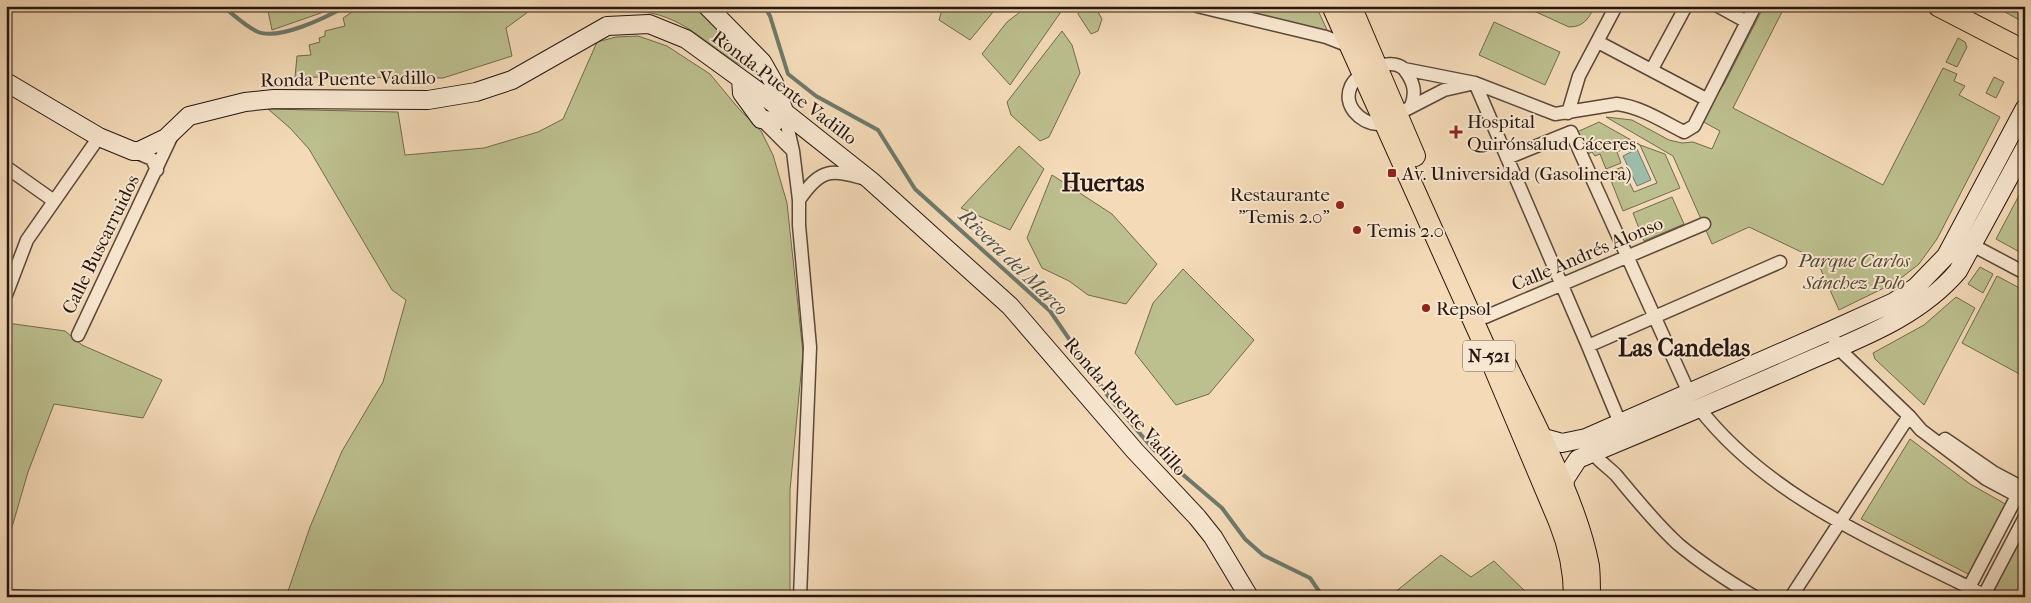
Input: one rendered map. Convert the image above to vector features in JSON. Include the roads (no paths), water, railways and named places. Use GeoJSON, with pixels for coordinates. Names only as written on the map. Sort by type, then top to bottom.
{"type":"FeatureCollection","features":[{"type":"Feature","properties":{"kind":"main road","name":"Ronda Puente Vadillo"},"geometry":{"type":"LineString","coordinates":[[707,6],[756,55],[754,74]]}},
{"type":"Feature","properties":{"kind":"main road","name":"N-521"},"geometry":{"type":"LineString","coordinates":[[1332,6],[1349,46],[1370,71],[1398,114],[1485,317],[1540,437]]}},
{"type":"Feature","properties":{"kind":"main road","name":"N-521"},"geometry":{"type":"LineString","coordinates":[[1352,6],[1370,71]]}},
{"type":"Feature","properties":{"kind":"main road"},"geometry":{"type":"LineString","coordinates":[[1938,6],[2025,51]]}},
{"type":"Feature","properties":{"kind":"main road"},"geometry":{"type":"LineString","coordinates":[[1958,6],[2025,42]]}},
{"type":"Feature","properties":{"kind":"main road","name":"Ronda Puente Vadillo"},"geometry":{"type":"LineString","coordinates":[[133,151],[149,148],[166,138],[189,116],[245,102],[274,99],[428,100],[476,92],[520,76],[600,30],[624,24],[649,24],[686,39],[754,74],[784,112],[870,180],[1010,306],[1136,451],[1197,517],[1213,537],[1249,597]]}},
{"type":"Feature","properties":{"kind":"main road"},"geometry":{"type":"LineString","coordinates":[[754,74],[784,112],[775,122],[761,119],[742,93],[754,74]]}},
{"type":"Feature","properties":{"kind":"main road"},"geometry":{"type":"LineString","coordinates":[[6,82],[99,137],[133,151]]}},
{"type":"Feature","properties":{"kind":"main road"},"geometry":{"type":"LineString","coordinates":[[1564,492],[1565,479],[1570,468],[1589,445],[1620,423],[1894,302],[1931,274],[1946,256],[2025,108]]}},
{"type":"Feature","properties":{"kind":"main road","name":"N-521"},"geometry":{"type":"LineString","coordinates":[[1398,114],[1486,349],[1569,548],[1574,577],[1574,597]]}},
{"type":"Feature","properties":{"kind":"main road"},"geometry":{"type":"LineString","coordinates":[[1540,437],[1589,445],[1699,408],[1838,348],[1921,306],[1944,287],[1958,271],[1974,246],[2025,148]]}},
{"type":"Feature","properties":{"kind":"main road"},"geometry":{"type":"LineString","coordinates":[[1540,437],[1582,537],[1589,568],[1590,597]]}},
{"type":"Feature","properties":{"kind":"street"},"geometry":{"type":"LineString","coordinates":[[1197,6],[1326,36],[1349,46]]}},
{"type":"Feature","properties":{"kind":"street"},"geometry":{"type":"LineString","coordinates":[[1568,113],[1578,76],[1616,6]]}},
{"type":"Feature","properties":{"kind":"street"},"geometry":{"type":"LineString","coordinates":[[1652,70],[1686,6]]}},
{"type":"Feature","properties":{"kind":"street"},"geometry":{"type":"LineString","coordinates":[[1718,6],[1747,22]]}},
{"type":"Feature","properties":{"kind":"street"},"geometry":{"type":"LineString","coordinates":[[1370,71],[1391,63],[1404,69],[1475,83],[1555,114],[1616,104],[1638,109],[1684,132],[1694,126],[1706,99],[1755,6]]}},
{"type":"Feature","properties":{"kind":"street"},"geometry":{"type":"LineString","coordinates":[[1598,42],[1706,99]]}},
{"type":"Feature","properties":{"kind":"street"},"geometry":{"type":"LineString","coordinates":[[1398,114],[1414,89],[1404,69]]}},
{"type":"Feature","properties":{"kind":"street"},"geometry":{"type":"LineString","coordinates":[[1398,114],[1444,90],[1475,83]]}},
{"type":"Feature","properties":{"kind":"street"},"geometry":{"type":"LineString","coordinates":[[1475,83],[1620,423]]}},
{"type":"Feature","properties":{"kind":"street"},"geometry":{"type":"LineString","coordinates":[[784,112],[793,151],[799,200],[799,225],[810,348],[800,597]]}},
{"type":"Feature","properties":{"kind":"street"},"geometry":{"type":"LineString","coordinates":[[761,119],[793,151]]}},
{"type":"Feature","properties":{"kind":"street","name":"Calle Buscarruidos"},"geometry":{"type":"LineString","coordinates":[[78,335],[157,170],[174,130]]}},
{"type":"Feature","properties":{"kind":"street"},"geometry":{"type":"LineString","coordinates":[[1507,158],[1571,132],[1689,393]]}},
{"type":"Feature","properties":{"kind":"street"},"geometry":{"type":"LineString","coordinates":[[6,296],[27,240],[99,137]]}},
{"type":"Feature","properties":{"kind":"street","name":"Calle Buscarruidos"},"geometry":{"type":"LineString","coordinates":[[133,151],[152,159],[157,170]]}},
{"type":"Feature","properties":{"kind":"street"},"geometry":{"type":"LineString","coordinates":[[6,168],[54,201]]}},
{"type":"Feature","properties":{"kind":"street"},"geometry":{"type":"LineString","coordinates":[[799,200],[811,182],[824,174],[838,173],[870,180]]}},
{"type":"Feature","properties":{"kind":"street","name":"Calle Andrés Alonso"},"geometry":{"type":"LineString","coordinates":[[1485,317],[1704,224]]}},
{"type":"Feature","properties":{"kind":"street"},"geometry":{"type":"LineString","coordinates":[[1974,246],[2025,273]]}},
{"type":"Feature","properties":{"kind":"street"},"geometry":{"type":"LineString","coordinates":[[1588,346],[1780,262]]}},
{"type":"Feature","properties":{"kind":"street"},"geometry":{"type":"LineString","coordinates":[[1830,331],[1838,348],[1909,416],[1921,430],[1954,456],[2022,495],[1966,592]]}},
{"type":"Feature","properties":{"kind":"street"},"geometry":{"type":"LineString","coordinates":[[1855,364],[1857,346],[1861,337]]}},
{"type":"Feature","properties":{"kind":"street"},"geometry":{"type":"LineString","coordinates":[[1817,357],[1831,357],[1855,364]]}},
{"type":"Feature","properties":{"kind":"street"},"geometry":{"type":"LineString","coordinates":[[1699,408],[1716,430],[1781,485],[1840,522],[1966,592],[1985,596],[2025,517]]}},
{"type":"Feature","properties":{"kind":"street"},"geometry":{"type":"LineString","coordinates":[[1791,597],[1909,416]]}},
{"type":"Feature","properties":{"kind":"street"},"geometry":{"type":"LineString","coordinates":[[1589,445],[1678,544],[1755,597]]}},
{"type":"Feature","properties":{"kind":"waterway","name":"Rivera del Marco"},"geometry":{"type":"LineString","coordinates":[[222,6],[252,29],[265,34],[289,31],[302,27],[346,6]]}},
{"type":"Feature","properties":{"kind":"waterway","name":"Rivera del Marco"},"geometry":{"type":"LineString","coordinates":[[764,6],[770,16],[788,74],[816,96],[878,130],[915,189],[1050,311],[1108,396],[1154,450],[1222,508],[1245,539],[1263,555],[1310,578],[1323,597]]}},
{"type":"Feature","properties":{"kind":"place","name":"Hospital Quirónsalud Cáceres"},"geometry":{"type":"Point","coordinates":[1456,132]}},
{"type":"Feature","properties":{"kind":"place","name":"Av. Universidad (Gasolinera)"},"geometry":{"type":"Point","coordinates":[1392,173]}},
{"type":"Feature","properties":{"kind":"place","name":"Restaurante \"Temis 2.0\""},"geometry":{"type":"Point","coordinates":[1340,205]}},
{"type":"Feature","properties":{"kind":"place","name":"Temis 2.0"},"geometry":{"type":"Point","coordinates":[1357,230]}},
{"type":"Feature","properties":{"kind":"place","name":"Repsol"},"geometry":{"type":"Point","coordinates":[1426,308]}},
{"type":"Feature","properties":{"kind":"district","name":"Huertas"},"geometry":{"type":"Point","coordinates":[1103,183]}},
{"type":"Feature","properties":{"kind":"district","name":"Las Candelas"},"geometry":{"type":"Point","coordinates":[1684,348]}},
{"type":"Feature","properties":{"kind":"park label","name":"Parque Carlos Sánchez Polo"},"geometry":{"type":"Point","coordinates":[1854,271]}}]}
